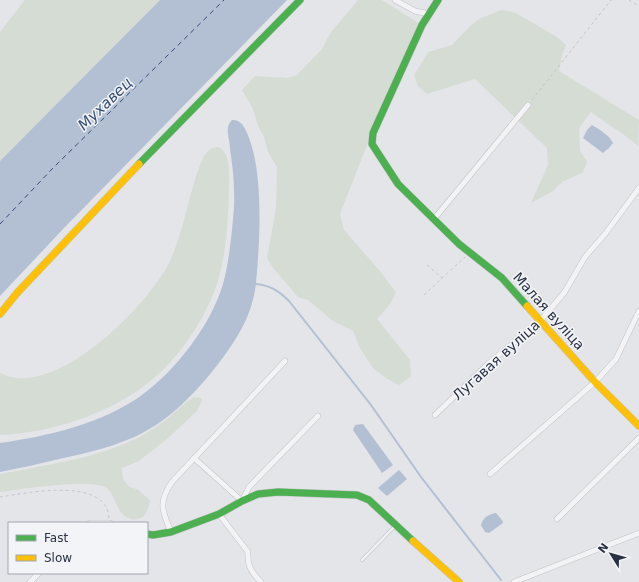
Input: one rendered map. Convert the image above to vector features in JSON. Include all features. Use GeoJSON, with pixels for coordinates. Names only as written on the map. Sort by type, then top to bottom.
{"type":"FeatureCollection","features":[{"type":"Feature","properties":{"kind":"street"},"geometry":{"type":"LineString","coordinates":[[0,314],[17,293],[117,186],[300,0]]}},
{"type":"Feature","properties":{"kind":"street"},"geometry":{"type":"LineString","coordinates":[[395,0],[415,11],[429,14]]}},
{"type":"Feature","properties":{"kind":"street","name":"Малая вуліца"},"geometry":{"type":"LineString","coordinates":[[438,0],[422,26],[373,133],[372,144],[398,184],[459,244],[502,278],[595,382],[639,426]]}},
{"type":"Feature","properties":{"kind":"street"},"geometry":{"type":"LineString","coordinates":[[434,219],[528,105]]}},
{"type":"Feature","properties":{"kind":"street","name":"Лугавая вуліца"},"geometry":{"type":"LineString","coordinates":[[435,415],[488,364],[540,321],[564,293],[585,257],[639,188]]}},
{"type":"Feature","properties":{"kind":"street"},"geometry":{"type":"LineString","coordinates":[[490,474],[595,382],[616,359],[639,311]]}},
{"type":"Feature","properties":{"kind":"street"},"geometry":{"type":"LineString","coordinates":[[171,532],[162,509],[163,498],[172,482],[285,361]]}},
{"type":"Feature","properties":{"kind":"street"},"geometry":{"type":"LineString","coordinates":[[242,501],[248,487],[318,416]]}},
{"type":"Feature","properties":{"kind":"street"},"geometry":{"type":"LineString","coordinates":[[557,519],[639,438]]}},
{"type":"Feature","properties":{"kind":"street"},"geometry":{"type":"LineString","coordinates":[[194,458],[242,501]]}},
{"type":"Feature","properties":{"kind":"street"},"geometry":{"type":"LineString","coordinates":[[148,534],[171,532],[220,514],[242,501],[258,494],[278,492],[357,495],[369,500],[459,582]]}},
{"type":"Feature","properties":{"kind":"street"},"geometry":{"type":"LineString","coordinates":[[220,514],[248,552],[247,560],[251,571],[261,582]]}},
{"type":"Feature","properties":{"kind":"street"},"geometry":{"type":"LineString","coordinates":[[514,582],[639,533]]}},
{"type":"Feature","properties":{"kind":"street"},"geometry":{"type":"LineString","coordinates":[[30,582],[38,574]]}},
{"type":"Feature","properties":{"kind":"lane"},"geometry":{"type":"LineString","coordinates":[[362,560],[395,525]]}},
{"type":"Feature","properties":{"kind":"path"},"geometry":{"type":"LineString","coordinates":[[528,105],[611,0]]}},
{"type":"Feature","properties":{"kind":"path"},"geometry":{"type":"LineString","coordinates":[[629,0],[639,6]]}},
{"type":"Feature","properties":{"kind":"path"},"geometry":{"type":"LineString","coordinates":[[424,295],[470,252]]}},
{"type":"Feature","properties":{"kind":"path"},"geometry":{"type":"LineString","coordinates":[[427,265],[442,278]]}},
{"type":"Feature","properties":{"kind":"path"},"geometry":{"type":"LineString","coordinates":[[0,497],[66,490],[78,491],[91,495],[105,505],[108,511],[109,522]]}},
{"type":"Feature","properties":{"kind":"shaded area"},"geometry":{"type":"Polygon","coordinates":[[[25,0],[160,0],[0,161],[0,32],[25,0]]]}},
{"type":"Feature","properties":{"kind":"shaded area"},"geometry":{"type":"Polygon","coordinates":[[[358,0],[382,0],[420,24],[380,112],[340,214],[344,230],[396,292],[391,303],[377,319],[410,360],[411,376],[399,385],[384,377],[372,367],[360,348],[353,331],[333,321],[308,300],[298,297],[274,269],[267,258],[276,208],[277,167],[268,152],[253,109],[242,90],[255,76],[288,78],[297,75],[322,49],[331,32],[358,0]]]}},
{"type":"Feature","properties":{"kind":"shaded area"},"geometry":{"type":"Polygon","coordinates":[[[502,10],[516,13],[557,37],[566,45],[562,55],[559,71],[639,120],[638,146],[591,112],[579,128],[580,151],[587,162],[583,172],[562,182],[553,191],[531,203],[548,165],[547,148],[475,79],[427,94],[418,86],[414,75],[428,52],[452,45],[470,26],[481,18],[502,10]]]}},
{"type":"Feature","properties":{"kind":"shaded area"},"geometry":{"type":"Polygon","coordinates":[[[218,147],[226,155],[229,166],[229,203],[222,266],[215,290],[203,316],[179,352],[160,373],[116,404],[79,420],[59,426],[0,435],[0,373],[22,378],[46,374],[71,362],[96,346],[140,304],[168,265],[174,252],[203,158],[209,150],[218,147]]]}},
{"type":"Feature","properties":{"kind":"shaded area"},"geometry":{"type":"Polygon","coordinates":[[[194,397],[201,398],[202,401],[197,411],[167,439],[139,461],[122,468],[123,479],[129,487],[137,489],[150,500],[147,512],[139,519],[131,519],[122,514],[107,488],[99,485],[55,485],[0,492],[0,474],[77,459],[115,448],[150,431],[194,397]]]}},
{"type":"Feature","properties":{"kind":"water","name":"Мухавец"},"geometry":{"type":"Polygon","coordinates":[[[160,0],[287,0],[64,228],[0,296],[0,161],[160,0]]]}},
{"type":"Feature","properties":{"kind":"water"},"geometry":{"type":"Polygon","coordinates":[[[232,120],[239,122],[247,133],[256,166],[259,206],[259,247],[255,291],[248,315],[233,343],[212,372],[187,400],[163,420],[139,435],[86,453],[0,472],[0,443],[37,437],[74,427],[110,414],[142,395],[155,385],[191,346],[201,331],[217,300],[223,284],[229,257],[234,201],[228,130],[232,120]]]}},
{"type":"Feature","properties":{"kind":"water"},"geometry":{"type":"Polygon","coordinates":[[[592,125],[612,140],[613,143],[603,153],[583,138],[587,130],[592,125]]]}},
{"type":"Feature","properties":{"kind":"water"},"geometry":{"type":"Polygon","coordinates":[[[363,424],[393,465],[382,473],[353,430],[355,425],[363,424]]]}},
{"type":"Feature","properties":{"kind":"water"},"geometry":{"type":"Polygon","coordinates":[[[399,470],[407,479],[387,496],[378,488],[399,470]]]}},
{"type":"Feature","properties":{"kind":"water"},"geometry":{"type":"Polygon","coordinates":[[[496,513],[503,523],[489,533],[485,532],[481,525],[483,520],[489,515],[496,513]]]}},
{"type":"Feature","properties":{"kind":"waterway"},"geometry":{"type":"LineString","coordinates":[[255,284],[274,289],[289,301],[371,405],[421,477],[501,580]]}},
{"type":"Feature","properties":{"kind":"ferry route"},"geometry":{"type":"LineString","coordinates":[[0,224],[53,168],[224,0]]}},
{"type":"Feature","properties":{"kind":"traffic: fast"},"geometry":{"type":"LineString","coordinates":[[139,164],[300,0]]}},
{"type":"Feature","properties":{"kind":"traffic: fast"},"geometry":{"type":"LineString","coordinates":[[438,0],[422,25],[373,133],[372,144],[398,184],[459,244],[502,278],[527,306]]}},
{"type":"Feature","properties":{"kind":"traffic: fast"},"geometry":{"type":"LineString","coordinates":[[148,534],[153,535],[171,532],[219,514],[258,494],[278,492],[357,495],[369,500],[413,541]]}},
{"type":"Feature","properties":{"kind":"traffic: slow"},"geometry":{"type":"LineString","coordinates":[[0,314],[17,293],[139,164]]}},
{"type":"Feature","properties":{"kind":"traffic: slow"},"geometry":{"type":"LineString","coordinates":[[527,306],[595,382],[639,426]]}},
{"type":"Feature","properties":{"kind":"traffic: slow"},"geometry":{"type":"LineString","coordinates":[[413,541],[459,582]]}}]}
